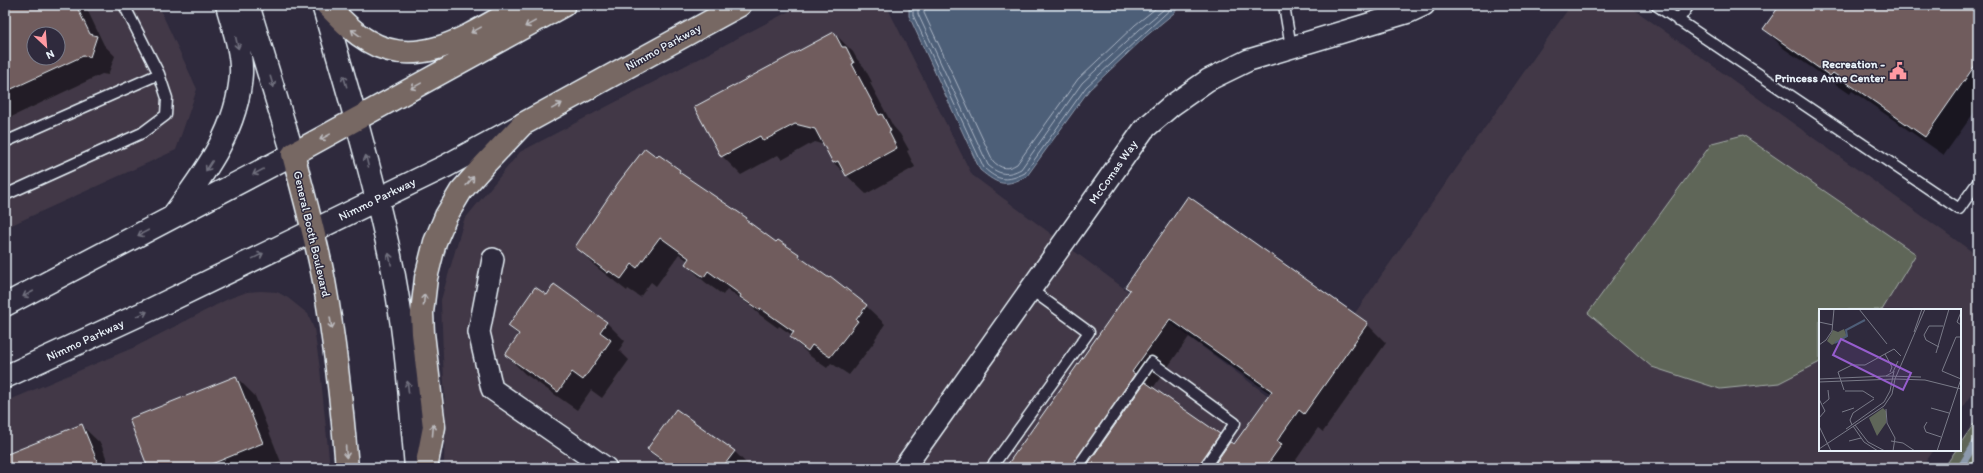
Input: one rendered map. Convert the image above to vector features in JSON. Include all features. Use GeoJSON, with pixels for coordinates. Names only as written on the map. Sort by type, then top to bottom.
{"type":"FeatureCollection","features":[{"type":"Feature","properties":{"kind":"highway"},"geometry":{"type":"LineString","coordinates":[[327,5],[347,26],[368,42],[388,50],[411,54],[432,51],[455,42],[523,5]]}},
{"type":"Feature","properties":{"kind":"highway"},"geometry":{"type":"LineString","coordinates":[[293,154],[564,5]]}},
{"type":"Feature","properties":{"kind":"highway","name":"Nimmo Parkway"},"geometry":{"type":"LineString","coordinates":[[523,124],[740,5]]}},
{"type":"Feature","properties":{"kind":"highway"},"geometry":{"type":"LineString","coordinates":[[426,468],[434,427],[422,313],[426,278],[435,242],[446,216],[462,191],[523,124]]}},
{"type":"Feature","properties":{"kind":"highway","name":"General Booth Boulevard"},"geometry":{"type":"LineString","coordinates":[[293,154],[312,230],[331,326],[341,402],[347,468]]}},
{"type":"Feature","properties":{"kind":"main road"},"geometry":{"type":"LineString","coordinates":[[171,218],[214,158],[230,123],[238,97],[241,73],[238,47],[227,5]]}},
{"type":"Feature","properties":{"kind":"main road","name":"General Booth Boulevard"},"geometry":{"type":"LineString","coordinates":[[248,5],[293,154]]}},
{"type":"Feature","properties":{"kind":"main road"},"geometry":{"type":"LineString","coordinates":[[323,5],[356,119],[388,249],[400,318],[416,468]]}},
{"type":"Feature","properties":{"kind":"main road","name":"Nimmo Parkway"},"geometry":{"type":"LineString","coordinates":[[5,377],[152,309],[446,166],[523,124]]}},
{"type":"Feature","properties":{"kind":"main road"},"geometry":{"type":"LineString","coordinates":[[5,305],[293,154]]}},
{"type":"Feature","properties":{"kind":"street","name":"McComas Way"},"geometry":{"type":"LineString","coordinates":[[904,468],[1144,129],[1171,106],[1208,80],[1249,60],[1409,12],[1424,5]]}},
{"type":"Feature","properties":{"kind":"street"},"geometry":{"type":"LineString","coordinates":[[493,259],[479,332],[492,389],[606,468]]}},
{"type":"Feature","properties":{"kind":"lane"},"geometry":{"type":"LineString","coordinates":[[5,195],[142,133],[166,114],[167,98],[159,74],[124,5]]}},
{"type":"Feature","properties":{"kind":"lane"},"geometry":{"type":"LineString","coordinates":[[1284,5],[1291,47]]}},
{"type":"Feature","properties":{"kind":"lane"},"geometry":{"type":"LineString","coordinates":[[1656,5],[1959,209],[1978,182]]}},
{"type":"Feature","properties":{"kind":"lane"},"geometry":{"type":"LineString","coordinates":[[1678,21],[1689,5]]}},
{"type":"Feature","properties":{"kind":"lane"},"geometry":{"type":"LineString","coordinates":[[5,142],[159,74]]}},
{"type":"Feature","properties":{"kind":"lane"},"geometry":{"type":"LineString","coordinates":[[991,468],[1089,332],[1030,289]]}},
{"type":"Feature","properties":{"kind":"lane"},"geometry":{"type":"LineString","coordinates":[[1077,468],[1151,362],[1235,423],[1204,468]]}},
{"type":"Feature","properties":{"kind":"shaded area"},"geometry":{"type":"Polygon","coordinates":[[[5,5],[158,5],[197,89],[176,150],[5,228],[5,5]]]}},
{"type":"Feature","properties":{"kind":"shaded area"},"geometry":{"type":"Polygon","coordinates":[[[801,5],[886,5],[972,175],[1287,410],[1571,5],[1628,5],[1978,256],[1978,386],[1961,411],[1961,309],[1819,309],[1819,451],[1933,451],[1921,468],[444,468],[445,410],[441,300],[464,220],[520,152],[801,5]]]}},
{"type":"Feature","properties":{"kind":"shaded area"},"geometry":{"type":"Polygon","coordinates":[[[247,292],[277,292],[288,298],[308,314],[314,329],[320,369],[330,468],[5,468],[5,402],[135,347],[228,299],[247,292]]]}},
{"type":"Feature","properties":{"kind":"green space"},"geometry":{"type":"Polygon","coordinates":[[[1743,135],[1916,254],[1883,309],[1819,309],[1819,363],[1779,383],[1720,389],[1652,367],[1588,313],[1712,143],[1743,135]]]}},
{"type":"Feature","properties":{"kind":"green space"},"geometry":{"type":"Polygon","coordinates":[[[1978,418],[1978,468],[1944,468],[1955,451],[1961,451],[1961,443],[1978,418]]]}},
{"type":"Feature","properties":{"kind":"water"},"geometry":{"type":"Polygon","coordinates":[[[909,5],[1180,5],[1174,13],[1145,37],[1089,90],[1027,176],[1020,180],[1003,183],[992,179],[980,170],[909,16],[909,5]]]}},
{"type":"Feature","properties":{"kind":"building"},"geometry":{"type":"Polygon","coordinates":[[[5,5],[76,5],[90,34],[97,36],[90,57],[83,56],[66,64],[66,26],[26,26],[26,66],[61,66],[5,92],[5,5]]]}},
{"type":"Feature","properties":{"kind":"building","name":"Recreation - Princess Anne Center"},"geometry":{"type":"Polygon","coordinates":[[[1780,5],[1978,5],[1978,61],[1925,137],[1833,73],[1830,76],[1763,29],[1780,5]]]}},
{"type":"Feature","properties":{"kind":"building"},"geometry":{"type":"Polygon","coordinates":[[[834,32],[842,47],[846,47],[854,63],[852,64],[879,115],[882,114],[891,131],[889,132],[897,148],[846,176],[838,161],[833,163],[815,129],[795,124],[763,141],[760,136],[721,157],[694,107],[834,32]]]}},
{"type":"Feature","properties":{"kind":"building"},"geometry":{"type":"Polygon","coordinates":[[[645,148],[657,157],[659,155],[680,170],[679,172],[747,218],[746,220],[776,242],[778,240],[799,254],[798,256],[829,278],[830,276],[867,305],[856,320],[858,321],[830,357],[812,345],[808,351],[790,337],[794,332],[760,308],[759,310],[740,297],[741,295],[708,271],[704,277],[685,264],[689,258],[660,237],[637,268],[632,264],[621,279],[609,271],[608,273],[575,247],[618,183],[645,148]]]}},
{"type":"Feature","properties":{"kind":"building"},"geometry":{"type":"Polygon","coordinates":[[[1188,196],[1368,323],[1304,414],[1299,410],[1277,441],[1282,444],[1265,468],[1212,468],[1230,442],[1234,444],[1272,391],[1170,319],[1132,372],[1135,374],[1071,468],[1005,468],[1130,290],[1125,287],[1188,196]]]}},
{"type":"Feature","properties":{"kind":"building"},"geometry":{"type":"Polygon","coordinates":[[[554,284],[607,322],[600,332],[611,340],[583,380],[572,372],[558,392],[505,355],[519,334],[508,326],[535,287],[547,295],[554,284]]]}},
{"type":"Feature","properties":{"kind":"building"},"geometry":{"type":"Polygon","coordinates":[[[236,376],[263,443],[202,468],[148,468],[129,419],[236,376]]]}},
{"type":"Feature","properties":{"kind":"building"},"geometry":{"type":"Polygon","coordinates":[[[1145,382],[1220,434],[1198,468],[1085,468],[1145,382]]]}},
{"type":"Feature","properties":{"kind":"building"},"geometry":{"type":"Polygon","coordinates":[[[676,409],[735,451],[722,468],[673,468],[647,449],[676,409]]]}},
{"type":"Feature","properties":{"kind":"building"},"geometry":{"type":"Polygon","coordinates":[[[82,424],[100,468],[5,468],[5,455],[82,424]]]}},
{"type":"Feature","properties":{"kind":"waterway"},"geometry":{"type":"LineString","coordinates":[[1960,468],[1978,439]]}},
{"type":"Feature","properties":{"kind":"place","name":"Recreation - Princess Anne Center"},"geometry":{"type":"Point","coordinates":[1898,71]}}]}
